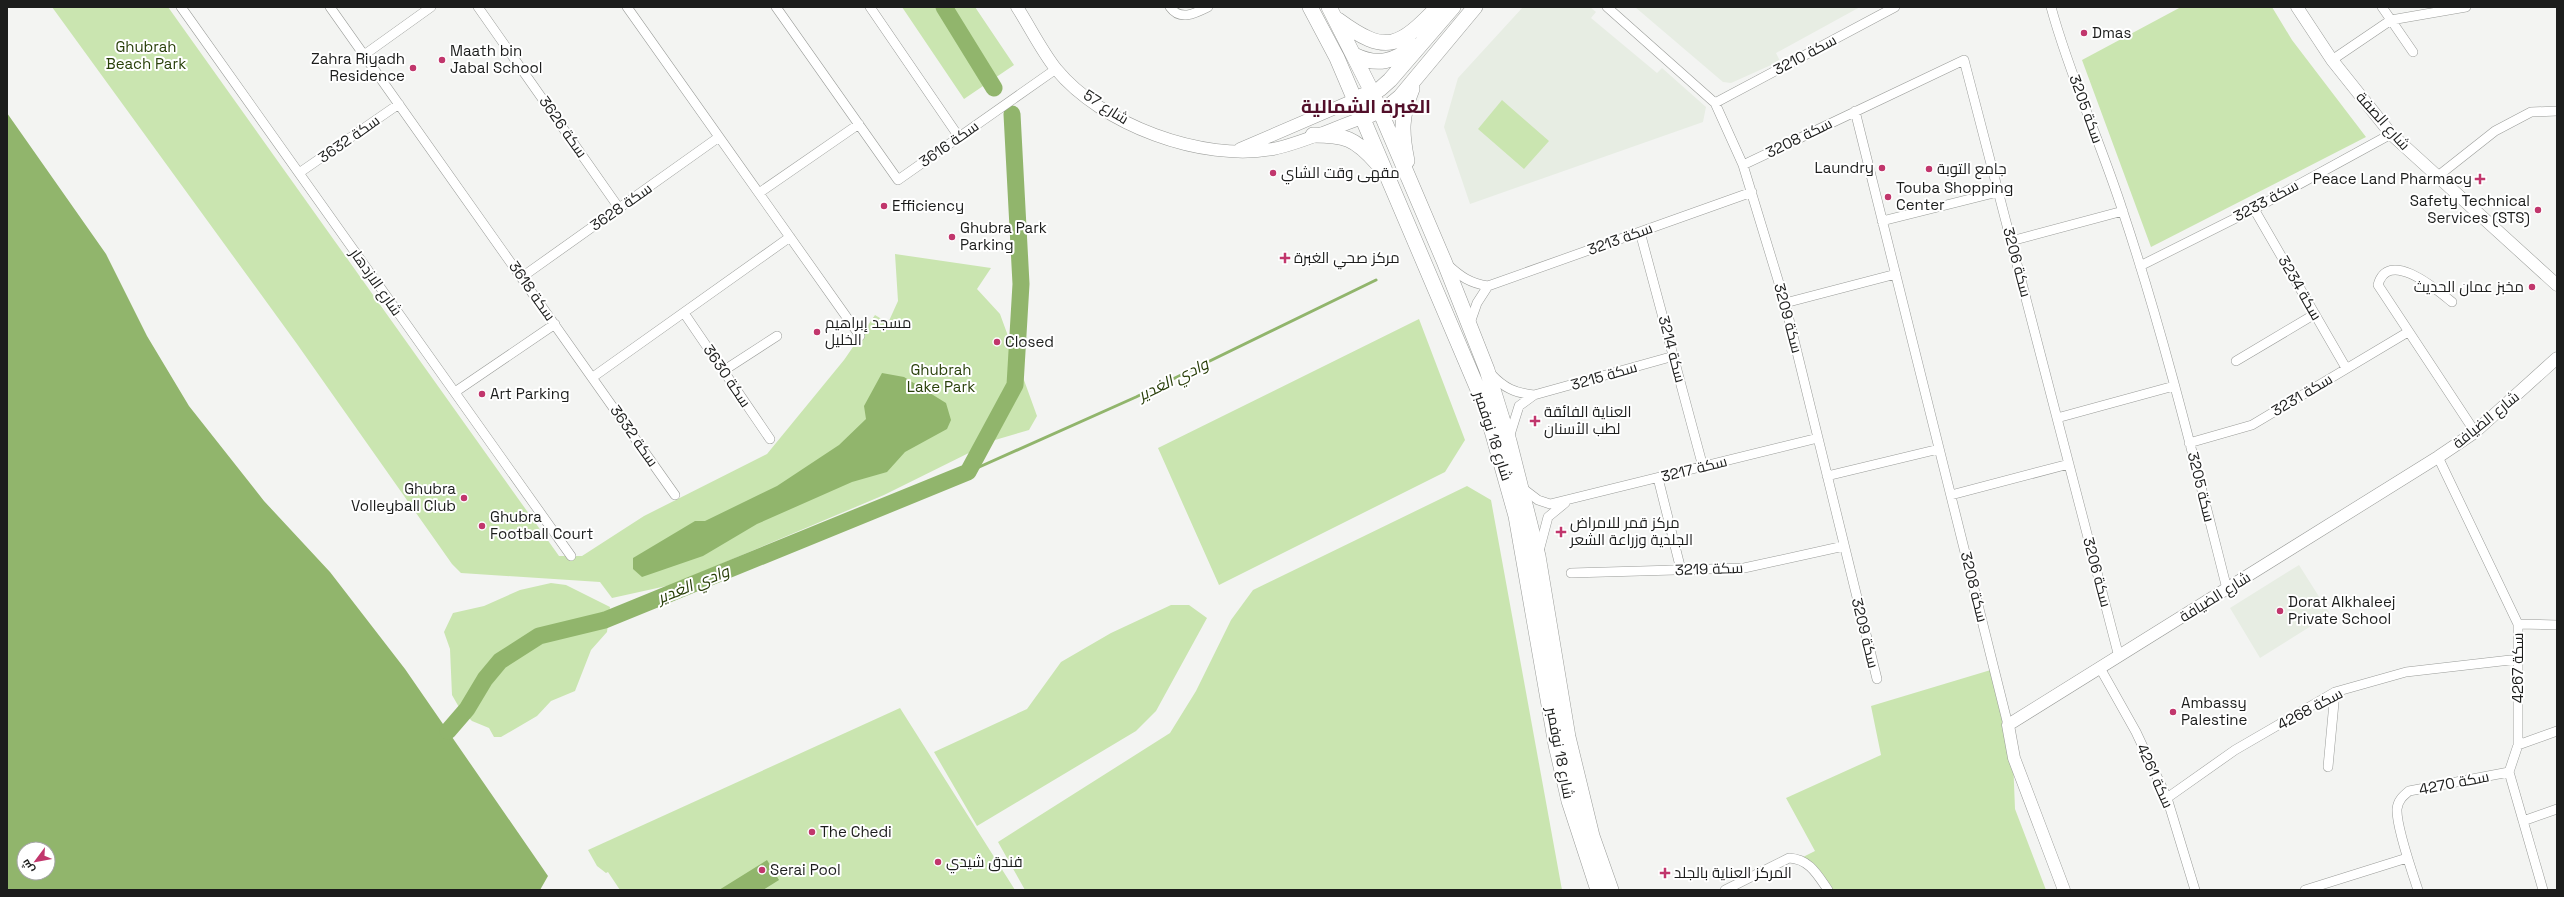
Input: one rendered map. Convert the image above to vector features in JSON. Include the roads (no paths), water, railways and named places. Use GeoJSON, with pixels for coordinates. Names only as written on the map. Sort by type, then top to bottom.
{"type":"FeatureCollection","features":[{"type":"Feature","properties":{"kind":"main road","name":"شارع 18 نوفمبر"},"geometry":{"type":"LineString","coordinates":[[1310,7],[1337,58],[1485,406],[1508,482],[1530,585],[1558,752],[1569,801],[1598,890]]}},
{"type":"Feature","properties":{"kind":"main road"},"geometry":{"type":"LineString","coordinates":[[1332,12],[1363,36],[1390,43],[1401,40],[1412,33],[1438,7]]}},
{"type":"Feature","properties":{"kind":"main road"},"geometry":{"type":"LineString","coordinates":[[1354,100],[1372,92],[1394,76],[1453,7]]}},
{"type":"Feature","properties":{"kind":"main road"},"geometry":{"type":"LineString","coordinates":[[1362,118],[1380,111],[1400,97],[1475,7]]}},
{"type":"Feature","properties":{"kind":"main road","name":"شارع 18 نوفمبر"},"geometry":{"type":"LineString","coordinates":[[1332,12],[1372,92],[1470,323],[1487,370],[1509,441],[1538,556],[1568,737],[1592,836],[1610,890]]}},
{"type":"Feature","properties":{"kind":"main road"},"geometry":{"type":"LineString","coordinates":[[1354,54],[1368,61],[1392,59],[1405,54],[1427,37]]}},
{"type":"Feature","properties":{"kind":"main road"},"geometry":{"type":"LineString","coordinates":[[1413,191],[1401,125],[1404,107],[1420,74]]}},
{"type":"Feature","properties":{"kind":"main road"},"geometry":{"type":"LineString","coordinates":[[1312,135],[1340,135],[1353,139],[1386,173]]}},
{"type":"Feature","properties":{"kind":"street","name":"شارع الازدهار"},"geometry":{"type":"LineString","coordinates":[[181,7],[571,556]]}},
{"type":"Feature","properties":{"kind":"street","name":"سكة 3618"},"geometry":{"type":"LineString","coordinates":[[330,7],[593,377]]}},
{"type":"Feature","properties":{"kind":"street"},"geometry":{"type":"LineString","coordinates":[[364,55],[431,7]]}},
{"type":"Feature","properties":{"kind":"street","name":"سكة 3626"},"geometry":{"type":"LineString","coordinates":[[478,7],[619,208]]}},
{"type":"Feature","properties":{"kind":"street"},"geometry":{"type":"LineString","coordinates":[[627,7],[860,336]]}},
{"type":"Feature","properties":{"kind":"street","name":"سكة 3616"},"geometry":{"type":"LineString","coordinates":[[776,7],[898,180],[1056,69]]}},
{"type":"Feature","properties":{"kind":"street"},"geometry":{"type":"LineString","coordinates":[[870,7],[959,138]]}},
{"type":"Feature","properties":{"kind":"street","name":"شارع 57"},"geometry":{"type":"LineString","coordinates":[[1017,7],[1056,69],[1082,93],[1109,112],[1175,142],[1233,151],[1274,149],[1362,118]]}},
{"type":"Feature","properties":{"kind":"street"},"geometry":{"type":"LineString","coordinates":[[1170,7],[1174,14],[1181,16],[1192,15],[1208,7]]}},
{"type":"Feature","properties":{"kind":"street","name":"سكة 3209"},"geometry":{"type":"LineString","coordinates":[[1607,7],[1715,103],[1743,165],[1785,303],[1877,679]]}},
{"type":"Feature","properties":{"kind":"street","name":"سكة 3210"},"geometry":{"type":"LineString","coordinates":[[1715,103],[1895,7]]}},
{"type":"Feature","properties":{"kind":"street","name":"سكة 3205"},"geometry":{"type":"LineString","coordinates":[[2051,7],[2123,211],[2140,266],[2174,386],[2227,589]]}},
{"type":"Feature","properties":{"kind":"street","name":"شارع الصفة"},"geometry":{"type":"LineString","coordinates":[[2297,7],[2332,60],[2391,134],[2557,285]]}},
{"type":"Feature","properties":{"kind":"street"},"geometry":{"type":"LineString","coordinates":[[2382,7],[2413,52]]}},
{"type":"Feature","properties":{"kind":"street"},"geometry":{"type":"LineString","coordinates":[[2332,60],[2392,20],[2466,7]]}},
{"type":"Feature","properties":{"kind":"street","name":"سكة 3208"},"geometry":{"type":"LineString","coordinates":[[1743,165],[1964,60]]}},
{"type":"Feature","properties":{"kind":"street","name":"سكة 3206"},"geometry":{"type":"LineString","coordinates":[[1964,60],[2119,657]]}},
{"type":"Feature","properties":{"kind":"street"},"geometry":{"type":"LineString","coordinates":[[1233,151],[1354,100]]}},
{"type":"Feature","properties":{"kind":"street","name":"سكة 3632"},"geometry":{"type":"LineString","coordinates":[[299,173],[399,104]]}},
{"type":"Feature","properties":{"kind":"street","name":"سكة 3208"},"geometry":{"type":"LineString","coordinates":[[1855,111],[2008,725]]}},
{"type":"Feature","properties":{"kind":"street"},"geometry":{"type":"LineString","coordinates":[[2438,176],[2495,131],[2532,112],[2557,111]]}},
{"type":"Feature","properties":{"kind":"street"},"geometry":{"type":"LineString","coordinates":[[759,193],[859,124]]}},
{"type":"Feature","properties":{"kind":"street","name":"سكة 3233"},"geometry":{"type":"LineString","coordinates":[[2140,266],[2254,208],[2391,134]]}},
{"type":"Feature","properties":{"kind":"street","name":"سكة 3628"},"geometry":{"type":"LineString","coordinates":[[522,277],[719,137]]}},
{"type":"Feature","properties":{"kind":"street","name":"سكة 3213"},"geometry":{"type":"LineString","coordinates":[[1488,286],[1752,192]]}},
{"type":"Feature","properties":{"kind":"street"},"geometry":{"type":"LineString","coordinates":[[1882,220],[1998,192]]}},
{"type":"Feature","properties":{"kind":"street","name":"سكة 3234"},"geometry":{"type":"LineString","coordinates":[[2254,208],[2346,368]]}},
{"type":"Feature","properties":{"kind":"street"},"geometry":{"type":"LineString","coordinates":[[2011,241],[2123,211]]}},
{"type":"Feature","properties":{"kind":"street","name":"سكة 3214"},"geometry":{"type":"LineString","coordinates":[[1640,232],[1703,467]]}},
{"type":"Feature","properties":{"kind":"street"},"geometry":{"type":"LineString","coordinates":[[593,377],[790,237]]}},
{"type":"Feature","properties":{"kind":"street"},"geometry":{"type":"LineString","coordinates":[[1444,261],[1464,279],[1474,284],[1488,286],[1477,303],[1470,323]]}},
{"type":"Feature","properties":{"kind":"street"},"geometry":{"type":"LineString","coordinates":[[2452,302],[2425,280],[2395,270],[2386,272],[2380,278],[2378,285],[2476,432]]}},
{"type":"Feature","properties":{"kind":"street"},"geometry":{"type":"LineString","coordinates":[[1785,303],[1896,274]]}},
{"type":"Feature","properties":{"kind":"street","name":"سكة 3630"},"geometry":{"type":"LineString","coordinates":[[684,313],[770,439]]}},
{"type":"Feature","properties":{"kind":"street"},"geometry":{"type":"LineString","coordinates":[[2236,361],[2315,314]]}},
{"type":"Feature","properties":{"kind":"street"},"geometry":{"type":"LineString","coordinates":[[455,392],[555,324]]}},
{"type":"Feature","properties":{"kind":"street","name":"سكة 3231"},"geometry":{"type":"LineString","coordinates":[[2189,443],[2252,425],[2408,332]]}},
{"type":"Feature","properties":{"kind":"street"},"geometry":{"type":"LineString","coordinates":[[723,371],[777,336]]}},
{"type":"Feature","properties":{"kind":"street","name":"سكة 3215"},"geometry":{"type":"LineString","coordinates":[[1509,441],[1520,406],[1534,396],[1674,356]]}},
{"type":"Feature","properties":{"kind":"street","name":"شارع الضيافة"},"geometry":{"type":"LineString","coordinates":[[2008,725],[2119,657],[2476,432],[2557,358]]}},
{"type":"Feature","properties":{"kind":"street","name":"سكة 3215"},"geometry":{"type":"LineString","coordinates":[[1487,370],[1502,386],[1516,393],[1534,396]]}},
{"type":"Feature","properties":{"kind":"street","name":"سكة 3632"},"geometry":{"type":"LineString","coordinates":[[593,377],[675,495]]}},
{"type":"Feature","properties":{"kind":"street"},"geometry":{"type":"LineString","coordinates":[[2057,418],[2174,386]]}},
{"type":"Feature","properties":{"kind":"street","name":"سكة 3217"},"geometry":{"type":"LineString","coordinates":[[1521,487],[1538,500],[1550,504],[1570,501],[1818,438]]}},
{"type":"Feature","properties":{"kind":"street"},"geometry":{"type":"LineString","coordinates":[[1827,476],[1939,449]]}},
{"type":"Feature","properties":{"kind":"street","name":"سكة 4267"},"geometry":{"type":"LineString","coordinates":[[2438,457],[2518,624],[2518,745],[2509,772]]}},
{"type":"Feature","properties":{"kind":"street"},"geometry":{"type":"LineString","coordinates":[[1951,495],[2069,464]]}},
{"type":"Feature","properties":{"kind":"street"},"geometry":{"type":"LineString","coordinates":[[1658,478],[1681,570]]}},
{"type":"Feature","properties":{"kind":"street","name":"سكة 3217"},"geometry":{"type":"LineString","coordinates":[[1538,556],[1548,517],[1556,509],[1570,501]]}},
{"type":"Feature","properties":{"kind":"street","name":"سكة 3219"},"geometry":{"type":"LineString","coordinates":[[1571,573],[1744,568],[1844,546]]}},
{"type":"Feature","properties":{"kind":"street"},"geometry":{"type":"LineString","coordinates":[[2518,624],[2557,625]]}},
{"type":"Feature","properties":{"kind":"street","name":"سكة 4268"},"geometry":{"type":"LineString","coordinates":[[2167,798],[2235,750],[2335,692],[2406,672],[2519,659]]}},
{"type":"Feature","properties":{"kind":"street","name":"سكة 4261"},"geometry":{"type":"LineString","coordinates":[[2100,668],[2136,732],[2167,798],[2194,890]]}},
{"type":"Feature","properties":{"kind":"street"},"geometry":{"type":"LineString","coordinates":[[2328,767],[2335,692]]}},
{"type":"Feature","properties":{"kind":"street"},"geometry":{"type":"LineString","coordinates":[[2008,725],[2014,758],[2064,890]]}},
{"type":"Feature","properties":{"kind":"street"},"geometry":{"type":"LineString","coordinates":[[2518,745],[2557,731]]}},
{"type":"Feature","properties":{"kind":"street"},"geometry":{"type":"LineString","coordinates":[[2509,772],[2543,890]]}},
{"type":"Feature","properties":{"kind":"street","name":"سكة 4270"},"geometry":{"type":"LineString","coordinates":[[2418,890],[2407,858],[2397,809],[2400,798],[2409,791],[2509,772]]}},
{"type":"Feature","properties":{"kind":"street"},"geometry":{"type":"LineString","coordinates":[[2523,821],[2557,809]]}},
{"type":"Feature","properties":{"kind":"street"},"geometry":{"type":"LineString","coordinates":[[1725,890],[1789,858],[1801,858],[1814,869],[1828,890]]}},
{"type":"Feature","properties":{"kind":"street"},"geometry":{"type":"LineString","coordinates":[[2305,890],[2316,888],[2407,858]]}},
{"type":"Feature","properties":{"kind":"waterway","name":"وادي الغدير"},"geometry":{"type":"LineString","coordinates":[[944,7],[994,88]]}},
{"type":"Feature","properties":{"kind":"waterway","name":"وادي الغدير"},"geometry":{"type":"LineString","coordinates":[[448,731],[467,709],[485,679],[500,661],[539,636],[605,620],[968,472],[1015,385],[1021,284],[1012,114]]}},
{"type":"Feature","properties":{"kind":"waterway","name":"وادي الغدير"},"geometry":{"type":"LineString","coordinates":[[968,472],[1136,397],[1376,280]]}},
{"type":"Feature","properties":{"kind":"place","name":"Dmas"},"geometry":{"type":"Point","coordinates":[2084,33]}},
{"type":"Feature","properties":{"kind":"place","name":"Maath bin Jabal School"},"geometry":{"type":"Point","coordinates":[442,60]}},
{"type":"Feature","properties":{"kind":"place","name":"Zahra Riyadh Residence"},"geometry":{"type":"Point","coordinates":[413,68]}},
{"type":"Feature","properties":{"kind":"place","name":"Laundry"},"geometry":{"type":"Point","coordinates":[1882,168]}},
{"type":"Feature","properties":{"kind":"place","name":"جامع التوبة"},"geometry":{"type":"Point","coordinates":[1929,169]}},
{"type":"Feature","properties":{"kind":"place","name":"مقهى وقت الشاي"},"geometry":{"type":"Point","coordinates":[1273,173]}},
{"type":"Feature","properties":{"kind":"place","name":"Peace Land Pharmacy"},"geometry":{"type":"Point","coordinates":[2480,179]}},
{"type":"Feature","properties":{"kind":"place","name":"Touba Shopping Center"},"geometry":{"type":"Point","coordinates":[1888,197]}},
{"type":"Feature","properties":{"kind":"place","name":"Efficiency"},"geometry":{"type":"Point","coordinates":[884,206]}},
{"type":"Feature","properties":{"kind":"place","name":"Safety Technical Services (STS)"},"geometry":{"type":"Point","coordinates":[2538,210]}},
{"type":"Feature","properties":{"kind":"place","name":"Ghubra Park Parking"},"geometry":{"type":"Point","coordinates":[952,237]}},
{"type":"Feature","properties":{"kind":"place","name":"مركز صحي الغبرة"},"geometry":{"type":"Point","coordinates":[1285,258]}},
{"type":"Feature","properties":{"kind":"place","name":"مخبز عمان الحديث"},"geometry":{"type":"Point","coordinates":[2532,287]}},
{"type":"Feature","properties":{"kind":"place","name":"مسجد إبراهيم الخليل"},"geometry":{"type":"Point","coordinates":[817,332]}},
{"type":"Feature","properties":{"kind":"place","name":"Closed"},"geometry":{"type":"Point","coordinates":[997,342]}},
{"type":"Feature","properties":{"kind":"place","name":"Art Parking"},"geometry":{"type":"Point","coordinates":[482,394]}},
{"type":"Feature","properties":{"kind":"place","name":"العناية الفائقة لطب الأسنان"},"geometry":{"type":"Point","coordinates":[1535,421]}},
{"type":"Feature","properties":{"kind":"place","name":"Ghubra Volleyball Club"},"geometry":{"type":"Point","coordinates":[464,498]}},
{"type":"Feature","properties":{"kind":"place","name":"Ghubra Football Court"},"geometry":{"type":"Point","coordinates":[482,526]}},
{"type":"Feature","properties":{"kind":"place","name":"مركز قمر للامراض الجلدية وزراعة الشعر"},"geometry":{"type":"Point","coordinates":[1561,532]}},
{"type":"Feature","properties":{"kind":"place","name":"Dorat Alkhaleej Private School"},"geometry":{"type":"Point","coordinates":[2280,611]}},
{"type":"Feature","properties":{"kind":"place","name":"Ambassy Palestine"},"geometry":{"type":"Point","coordinates":[2173,712]}},
{"type":"Feature","properties":{"kind":"place","name":"The Chedi"},"geometry":{"type":"Point","coordinates":[812,832]}},
{"type":"Feature","properties":{"kind":"place","name":"فندق شيدي"},"geometry":{"type":"Point","coordinates":[938,862]}},
{"type":"Feature","properties":{"kind":"place","name":"Serai Pool"},"geometry":{"type":"Point","coordinates":[762,870]}},
{"type":"Feature","properties":{"kind":"place","name":"المركز العناية بالجلد"},"geometry":{"type":"Point","coordinates":[1665,873]}},
{"type":"Feature","properties":{"kind":"district","name":"الغبرة الشمالية"},"geometry":{"type":"Point","coordinates":[1366,106]}},
{"type":"Feature","properties":{"kind":"park label","name":"Ghubrah Beach Park"},"geometry":{"type":"Point","coordinates":[146,56]}},
{"type":"Feature","properties":{"kind":"park label","name":"Ghubrah Lake Park"},"geometry":{"type":"Point","coordinates":[941,378]}}]}
